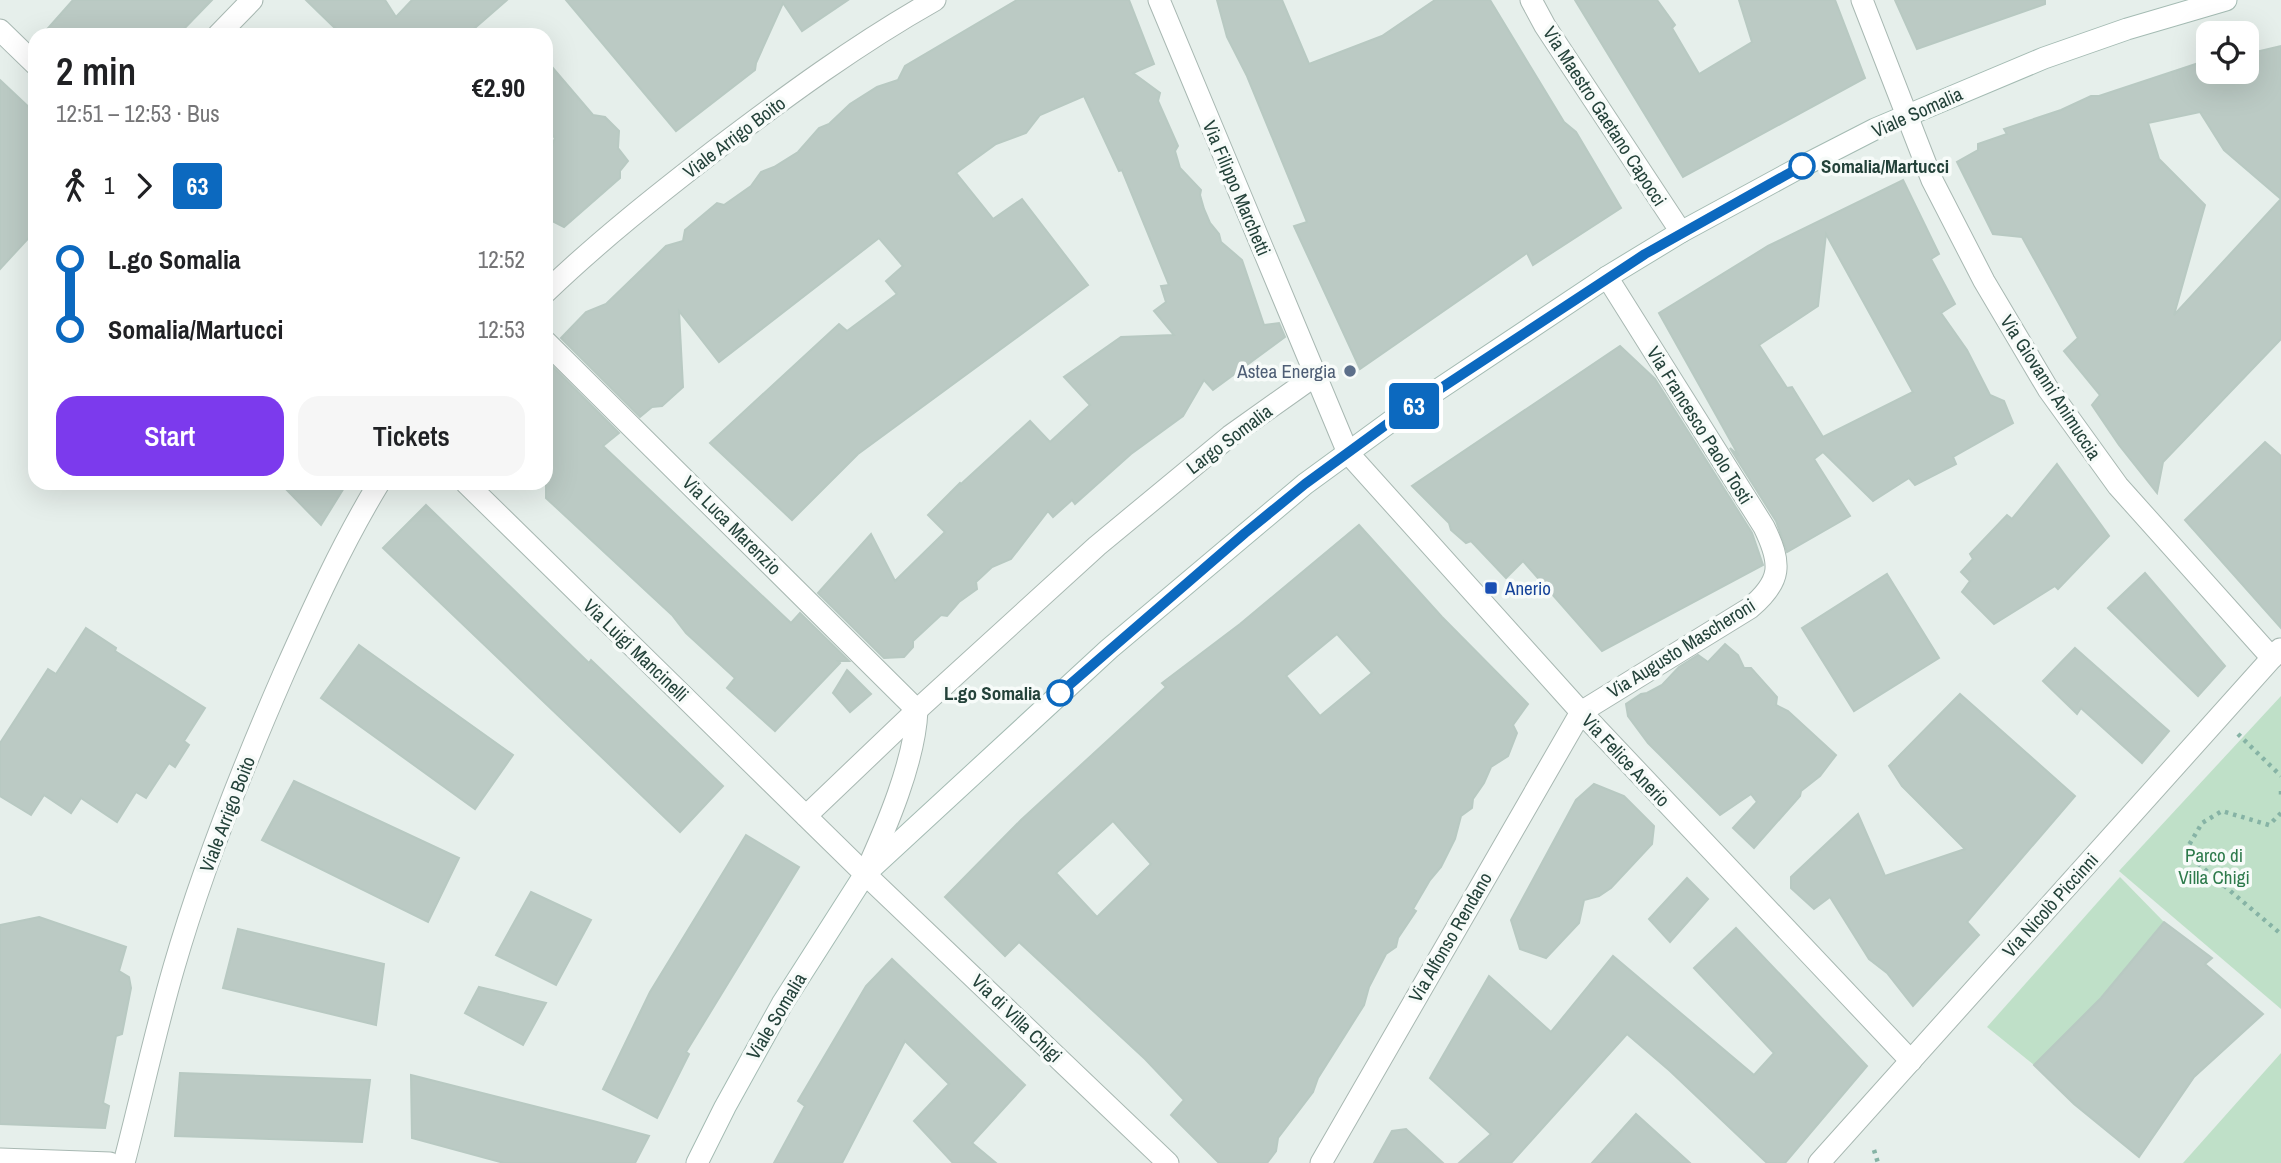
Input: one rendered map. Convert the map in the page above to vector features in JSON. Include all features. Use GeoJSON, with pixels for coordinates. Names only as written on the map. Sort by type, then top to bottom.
{"type":"FeatureCollection","features":[{"type":"Feature","properties":{"kind":"street"},"geometry":{"type":"LineString","coordinates":[[225,28],[252,0]]}},
{"type":"Feature","properties":{"kind":"street","name":"Viale Arrigo Boito"},"geometry":{"type":"LineString","coordinates":[[553,286],[620,225],[739,132],[838,61],[935,0]]}},
{"type":"Feature","properties":{"kind":"street","name":"Via Filippo Marchetti"},"geometry":{"type":"LineString","coordinates":[[1159,0],[1316,375]]}},
{"type":"Feature","properties":{"kind":"street","name":"Via Maestro Gaetano Capocci"},"geometry":{"type":"LineString","coordinates":[[1531,0],[1545,26],[1681,232]]}},
{"type":"Feature","properties":{"kind":"street","name":"Via Giovanni Animuccia"},"geometry":{"type":"LineString","coordinates":[[1861,0],[1931,180],[2048,389],[2118,486],[2276,653]]}},
{"type":"Feature","properties":{"kind":"street","name":"Viale Somalia"},"geometry":{"type":"LineString","coordinates":[[1348,453],[1500,347],[1607,277],[1681,232],[1797,169],[1905,116],[2069,48],[2226,0]]}},
{"type":"Feature","properties":{"kind":"street"},"geometry":{"type":"LineString","coordinates":[[0,30],[28,57]]}},
{"type":"Feature","properties":{"kind":"street","name":"Via Francesco Paolo Tosti"},"geometry":{"type":"LineString","coordinates":[[1607,277],[1764,527],[1776,557],[1776,578]]}},
{"type":"Feature","properties":{"kind":"street","name":"Via Luca Marenzio"},"geometry":{"type":"LineString","coordinates":[[553,349],[917,710]]}},
{"type":"Feature","properties":{"kind":"street"},"geometry":{"type":"LineString","coordinates":[[865,874],[1109,649],[1252,528],[1348,453],[1316,375]]}},
{"type":"Feature","properties":{"kind":"street","name":"Largo Somalia"},"geometry":{"type":"LineString","coordinates":[[806,816],[917,710],[1123,523],[1230,436],[1316,375]]}},
{"type":"Feature","properties":{"kind":"street","name":"Via Felice Anerio"},"geometry":{"type":"LineString","coordinates":[[1348,453],[1581,712],[1911,1061]]}},
{"type":"Feature","properties":{"kind":"street","name":"Viale Arrigo Boito"},"geometry":{"type":"LineString","coordinates":[[124,1163],[174,966],[221,825],[314,605],[375,490]]}},
{"type":"Feature","properties":{"kind":"street","name":"Via Luigi Mancinelli"},"geometry":{"type":"LineString","coordinates":[[473,490],[806,816]]}},
{"type":"Feature","properties":{"kind":"street","name":"Via Augusto Mascheroni"},"geometry":{"type":"LineString","coordinates":[[1581,712],[1749,608],[1771,587],[1776,578]]}},
{"type":"Feature","properties":{"kind":"street","name":"Via Nicolò Piccinni"},"geometry":{"type":"LineString","coordinates":[[1819,1163],[2276,653]]}},
{"type":"Feature","properties":{"kind":"street"},"geometry":{"type":"LineString","coordinates":[[865,874],[894,805],[915,733],[917,710]]}},
{"type":"Feature","properties":{"kind":"street","name":"Via Alfonso Rendano"},"geometry":{"type":"LineString","coordinates":[[1321,1163],[1581,712]]}},
{"type":"Feature","properties":{"kind":"street"},"geometry":{"type":"LineString","coordinates":[[806,816],[865,874]]}},
{"type":"Feature","properties":{"kind":"street","name":"Viale Somalia"},"geometry":{"type":"LineString","coordinates":[[697,1163],[724,1107],[782,1004],[865,874]]}},
{"type":"Feature","properties":{"kind":"street","name":"Via di Villa Chigi"},"geometry":{"type":"LineString","coordinates":[[865,874],[1168,1163]]}},
{"type":"Feature","properties":{"kind":"street"},"geometry":{"type":"LineString","coordinates":[[0,1159],[110,1163]]}},
{"type":"Feature","properties":{"kind":"path"},"geometry":{"type":"LineString","coordinates":[[2219,717],[2281,776]]}},
{"type":"Feature","properties":{"kind":"path"},"geometry":{"type":"LineString","coordinates":[[2281,791],[2281,797]]}},
{"type":"Feature","properties":{"kind":"path"},"geometry":{"type":"LineString","coordinates":[[2281,813],[2269,825],[2222,811],[2202,822],[2189,845],[2196,862],[2281,934]]}},
{"type":"Feature","properties":{"kind":"path"},"geometry":{"type":"LineString","coordinates":[[1874,1150],[1878,1163]]}},
{"type":"Feature","properties":{"kind":"green space","name":"Parco di Villa Chigi"},"geometry":{"type":"Polygon","coordinates":[[[2281,696],[2281,1009],[2119,871],[2281,696]]]}},
{"type":"Feature","properties":{"kind":"green space"},"geometry":{"type":"Polygon","coordinates":[[[2120,877],[2164,922],[2100,999],[2034,1065],[1987,1027],[2120,877]]]}},
{"type":"Feature","properties":{"kind":"green space"},"geometry":{"type":"Polygon","coordinates":[[[2281,1053],[2281,1163],[2183,1163],[2281,1053]]]}},
{"type":"Feature","properties":{"kind":"building"},"geometry":{"type":"Polygon","coordinates":[[[73,0],[212,0],[185,28],[48,28],[73,0]]]}},
{"type":"Feature","properties":{"kind":"building"},"geometry":{"type":"Polygon","coordinates":[[[306,0],[385,0],[396,17],[412,0],[507,0],[475,28],[335,28],[306,0]]]}},
{"type":"Feature","properties":{"kind":"building"},"geometry":{"type":"Polygon","coordinates":[[[566,0],[848,0],[802,31],[783,3],[755,70],[676,131],[566,0]]]}},
{"type":"Feature","properties":{"kind":"building"},"geometry":{"type":"Polygon","coordinates":[[[1017,0],[1129,0],[1154,64],[1133,73],[1160,93],[1158,101],[1178,146],[1175,151],[1180,168],[1201,190],[1204,209],[1221,242],[1242,260],[1264,325],[1279,323],[1285,337],[1213,390],[1204,380],[1183,416],[1131,454],[1075,504],[1072,500],[1053,517],[1048,511],[1011,559],[992,567],[976,582],[977,589],[959,602],[947,616],[941,615],[913,641],[913,647],[904,657],[884,658],[818,593],[871,534],[895,581],[945,532],[928,515],[960,483],[1030,421],[1050,442],[1090,405],[1064,377],[1121,337],[1174,335],[1154,311],[1166,302],[1161,286],[1169,285],[1122,170],[1119,171],[1084,96],[1040,115],[1026,133],[996,144],[956,173],[993,219],[1022,199],[1088,285],[858,454],[792,520],[710,443],[839,324],[847,331],[897,294],[886,281],[903,266],[879,238],[719,362],[679,311],[683,387],[662,406],[652,407],[640,417],[561,338],[586,312],[606,304],[666,246],[683,241],[685,230],[717,203],[724,205],[751,186],[761,172],[798,152],[819,128],[829,124],[850,104],[877,87],[898,80],[905,66],[1017,0]]]}},
{"type":"Feature","properties":{"kind":"building"},"geometry":{"type":"Polygon","coordinates":[[[1217,0],[1282,0],[1309,64],[1382,36],[1435,0],[1490,0],[1564,122],[1576,132],[1621,208],[1533,265],[1527,253],[1360,369],[1294,226],[1307,222],[1247,76],[1227,37],[1217,0]]]}},
{"type":"Feature","properties":{"kind":"building"},"geometry":{"type":"Polygon","coordinates":[[[1575,0],[1657,0],[1675,25],[1672,28],[1699,74],[1752,42],[1739,0],[1835,0],[1865,78],[1683,177],[1575,0]]]}},
{"type":"Feature","properties":{"kind":"building"},"geometry":{"type":"Polygon","coordinates":[[[1895,0],[2045,0],[2045,4],[1917,49],[1895,0]]]}},
{"type":"Feature","properties":{"kind":"building"},"geometry":{"type":"Polygon","coordinates":[[[2281,46],[2281,199],[2281,339],[2163,462],[2157,493],[2092,405],[2100,395],[2064,351],[2078,338],[2022,237],[1993,234],[1957,162],[1978,150],[1978,144],[2007,134],[2004,129],[2061,110],[2091,96],[2099,96],[2196,64],[2196,84],[2259,84],[2259,51],[2281,46]],[[2200,112],[2148,123],[2159,159],[2205,205],[2174,315],[2281,199],[2224,150],[2200,112]]]}},
{"type":"Feature","properties":{"kind":"building"},"geometry":{"type":"Polygon","coordinates":[[[553,68],[593,115],[605,117],[619,131],[618,148],[628,161],[620,171],[620,178],[564,227],[553,222],[553,68]]]}},
{"type":"Feature","properties":{"kind":"building"},"geometry":{"type":"Polygon","coordinates":[[[0,80],[28,106],[28,239],[0,269],[0,80]]]}},
{"type":"Feature","properties":{"kind":"building"},"geometry":{"type":"Polygon","coordinates":[[[1903,180],[1939,254],[1931,259],[1955,304],[1941,313],[1967,350],[1990,395],[2004,401],[2013,423],[1953,457],[1956,464],[1915,485],[1909,478],[1873,501],[1823,452],[1814,459],[1850,516],[1787,552],[1776,521],[1730,448],[1739,456],[1659,313],[1768,246],[1903,180]],[[1826,234],[1818,306],[1759,345],[1787,388],[1792,387],[1823,437],[1913,392],[1826,234]]]}},
{"type":"Feature","properties":{"kind":"building"},"geometry":{"type":"Polygon","coordinates":[[[1620,346],[1655,379],[1752,533],[1763,565],[1602,651],[1523,561],[1506,578],[1471,541],[1466,543],[1451,530],[1449,523],[1412,486],[1620,346]]]}},
{"type":"Feature","properties":{"kind":"building"},"geometry":{"type":"Polygon","coordinates":[[[553,367],[619,433],[603,446],[791,623],[800,613],[849,661],[838,661],[840,663],[775,731],[727,688],[735,678],[686,633],[672,615],[546,498],[546,490],[553,490],[553,367]]]}},
{"type":"Feature","properties":{"kind":"building"},"geometry":{"type":"Polygon","coordinates":[[[2265,442],[2281,456],[2281,628],[2185,520],[2265,442]]]}},
{"type":"Feature","properties":{"kind":"building"},"geometry":{"type":"Polygon","coordinates":[[[2057,464],[2109,536],[2058,589],[2055,586],[1994,624],[1962,592],[1970,581],[1961,572],[1973,559],[1970,554],[2007,515],[2012,519],[2057,464]]]}},
{"type":"Feature","properties":{"kind":"building"},"geometry":{"type":"Polygon","coordinates":[[[287,490],[343,490],[321,525],[287,490]]]}},
{"type":"Feature","properties":{"kind":"building"},"geometry":{"type":"Polygon","coordinates":[[[426,505],[589,663],[591,660],[723,786],[680,832],[383,548],[426,505]]]}},
{"type":"Feature","properties":{"kind":"building"},"geometry":{"type":"Polygon","coordinates":[[[1359,525],[1442,617],[1528,704],[1513,725],[1517,733],[1508,756],[1491,767],[1473,799],[1472,808],[1461,816],[1455,839],[1441,867],[1413,909],[1416,911],[1398,938],[1396,947],[1386,954],[1369,987],[1364,1005],[1318,1078],[1313,1092],[1278,1138],[1276,1151],[1267,1163],[1219,1163],[1171,1115],[1184,1100],[1145,1059],[1019,942],[1005,956],[945,897],[1021,820],[1166,687],[1162,683],[1240,624],[1359,525]],[[1337,634],[1286,676],[1320,716],[1372,673],[1337,634]],[[1113,821],[1056,873],[1097,917],[1151,864],[1113,821]]]}},
{"type":"Feature","properties":{"kind":"building"},"geometry":{"type":"Polygon","coordinates":[[[2145,573],[2225,666],[2198,696],[2108,608],[2145,573]]]}},
{"type":"Feature","properties":{"kind":"building"},"geometry":{"type":"Polygon","coordinates":[[[1887,574],[1939,658],[1854,711],[1802,628],[1887,574]]]}},
{"type":"Feature","properties":{"kind":"building"},"geometry":{"type":"Polygon","coordinates":[[[86,628],[116,648],[115,651],[205,708],[184,741],[189,745],[175,767],[169,763],[146,798],[136,792],[117,822],[81,798],[71,813],[44,795],[31,815],[0,796],[0,743],[48,669],[56,674],[86,628]]]}},
{"type":"Feature","properties":{"kind":"building"},"geometry":{"type":"Polygon","coordinates":[[[1725,644],[1738,655],[1744,668],[1751,668],[1777,697],[1776,705],[1788,711],[1836,755],[1820,776],[1801,791],[1800,796],[1754,848],[1733,828],[1757,802],[1751,794],[1720,815],[1648,743],[1628,716],[1626,704],[1662,685],[1679,667],[1698,655],[1708,662],[1725,644]]]}},
{"type":"Feature","properties":{"kind":"building"},"geometry":{"type":"Polygon","coordinates":[[[359,645],[513,755],[475,809],[321,698],[359,645]]]}},
{"type":"Feature","properties":{"kind":"building"},"geometry":{"type":"Polygon","coordinates":[[[2075,648],[2169,731],[2142,763],[2081,708],[2077,714],[2043,681],[2075,648]]]}},
{"type":"Feature","properties":{"kind":"building"},"geometry":{"type":"Polygon","coordinates":[[[847,670],[871,694],[850,712],[833,693],[847,670]]]}},
{"type":"Feature","properties":{"kind":"building"},"geometry":{"type":"Polygon","coordinates":[[[1960,694],[2075,796],[1967,922],[1979,935],[1913,1006],[1887,973],[1869,959],[1830,897],[1814,909],[1791,888],[1791,877],[1858,814],[1885,876],[1965,849],[1902,786],[1889,766],[1960,694]]]}},
{"type":"Feature","properties":{"kind":"building"},"geometry":{"type":"Polygon","coordinates":[[[294,781],[459,858],[428,922],[262,840],[294,781]]]}},
{"type":"Feature","properties":{"kind":"building"},"geometry":{"type":"Polygon","coordinates":[[[1594,784],[1624,796],[1654,826],[1652,844],[1611,888],[1599,896],[1584,900],[1579,923],[1546,958],[1520,949],[1511,920],[1576,800],[1594,784]]]}},
{"type":"Feature","properties":{"kind":"building"},"geometry":{"type":"Polygon","coordinates":[[[746,835],[799,867],[686,1052],[689,1054],[657,1118],[603,1089],[650,992],[746,835]]]}},
{"type":"Feature","properties":{"kind":"building"},"geometry":{"type":"Polygon","coordinates":[[[1687,878],[1708,899],[1670,942],[1649,919],[1687,878]]]}},
{"type":"Feature","properties":{"kind":"building"},"geometry":{"type":"Polygon","coordinates":[[[531,892],[591,920],[556,985],[496,955],[531,892]]]}},
{"type":"Feature","properties":{"kind":"building"},"geometry":{"type":"Polygon","coordinates":[[[39,917],[126,947],[119,971],[129,977],[131,988],[122,1034],[116,1036],[103,1103],[109,1106],[105,1128],[0,1124],[0,925],[39,917]]]}},
{"type":"Feature","properties":{"kind":"building"},"geometry":{"type":"Polygon","coordinates":[[[2164,922],[2212,958],[2205,964],[2263,1014],[2194,1077],[2139,1157],[2074,1104],[2034,1065],[2101,998],[2164,922]]]}},
{"type":"Feature","properties":{"kind":"building"},"geometry":{"type":"Polygon","coordinates":[[[1736,928],[1867,1066],[1785,1163],[1767,1163],[1627,1034],[1511,1163],[1459,1163],[1491,1134],[1430,1078],[1489,976],[1551,1032],[1613,956],[1754,1075],[1774,1053],[1694,968],[1736,928]]]}},
{"type":"Feature","properties":{"kind":"building"},"geometry":{"type":"Polygon","coordinates":[[[238,929],[384,964],[376,1025],[223,988],[238,929]]]}},
{"type":"Feature","properties":{"kind":"building"},"geometry":{"type":"Polygon","coordinates":[[[892,959],[1025,1085],[972,1143],[996,1163],[953,1163],[914,1121],[949,1084],[905,1041],[842,1163],[774,1163],[805,1106],[798,1101],[866,986],[892,959]]]}},
{"type":"Feature","properties":{"kind":"building"},"geometry":{"type":"Polygon","coordinates":[[[479,987],[546,1003],[523,1045],[465,1013],[479,987]]]}},
{"type":"Feature","properties":{"kind":"building"},"geometry":{"type":"Polygon","coordinates":[[[180,1073],[370,1080],[362,1142],[175,1136],[180,1073]]]}},
{"type":"Feature","properties":{"kind":"building"},"geometry":{"type":"Polygon","coordinates":[[[411,1075],[649,1136],[635,1163],[504,1163],[412,1138],[411,1075]]]}},
{"type":"Feature","properties":{"kind":"building"},"geometry":{"type":"Polygon","coordinates":[[[1636,1114],[1690,1163],[1592,1163],[1636,1114]]]}},
{"type":"Feature","properties":{"kind":"building"},"geometry":{"type":"Polygon","coordinates":[[[1406,1129],[1443,1163],[1374,1163],[1392,1131],[1406,1129]]]}},
{"type":"Feature","properties":{"kind":"bus line","name":"63"},"geometry":{"type":"LineString","coordinates":[[1060,693],[1212,560],[1305,484],[1394,419],[1607,277],[1681,232],[1802,166]]}},
{"type":"Feature","properties":{"kind":"place","name":"Somalia/Martucci"},"geometry":{"type":"Point","coordinates":[1802,166]}},
{"type":"Feature","properties":{"kind":"place","name":"Astea Energia"},"geometry":{"type":"Point","coordinates":[1350,371]}},
{"type":"Feature","properties":{"kind":"place","name":"Anerio"},"geometry":{"type":"Point","coordinates":[1491,588]}},
{"type":"Feature","properties":{"kind":"place","name":"L.go Somalia"},"geometry":{"type":"Point","coordinates":[1060,693]}}]}
